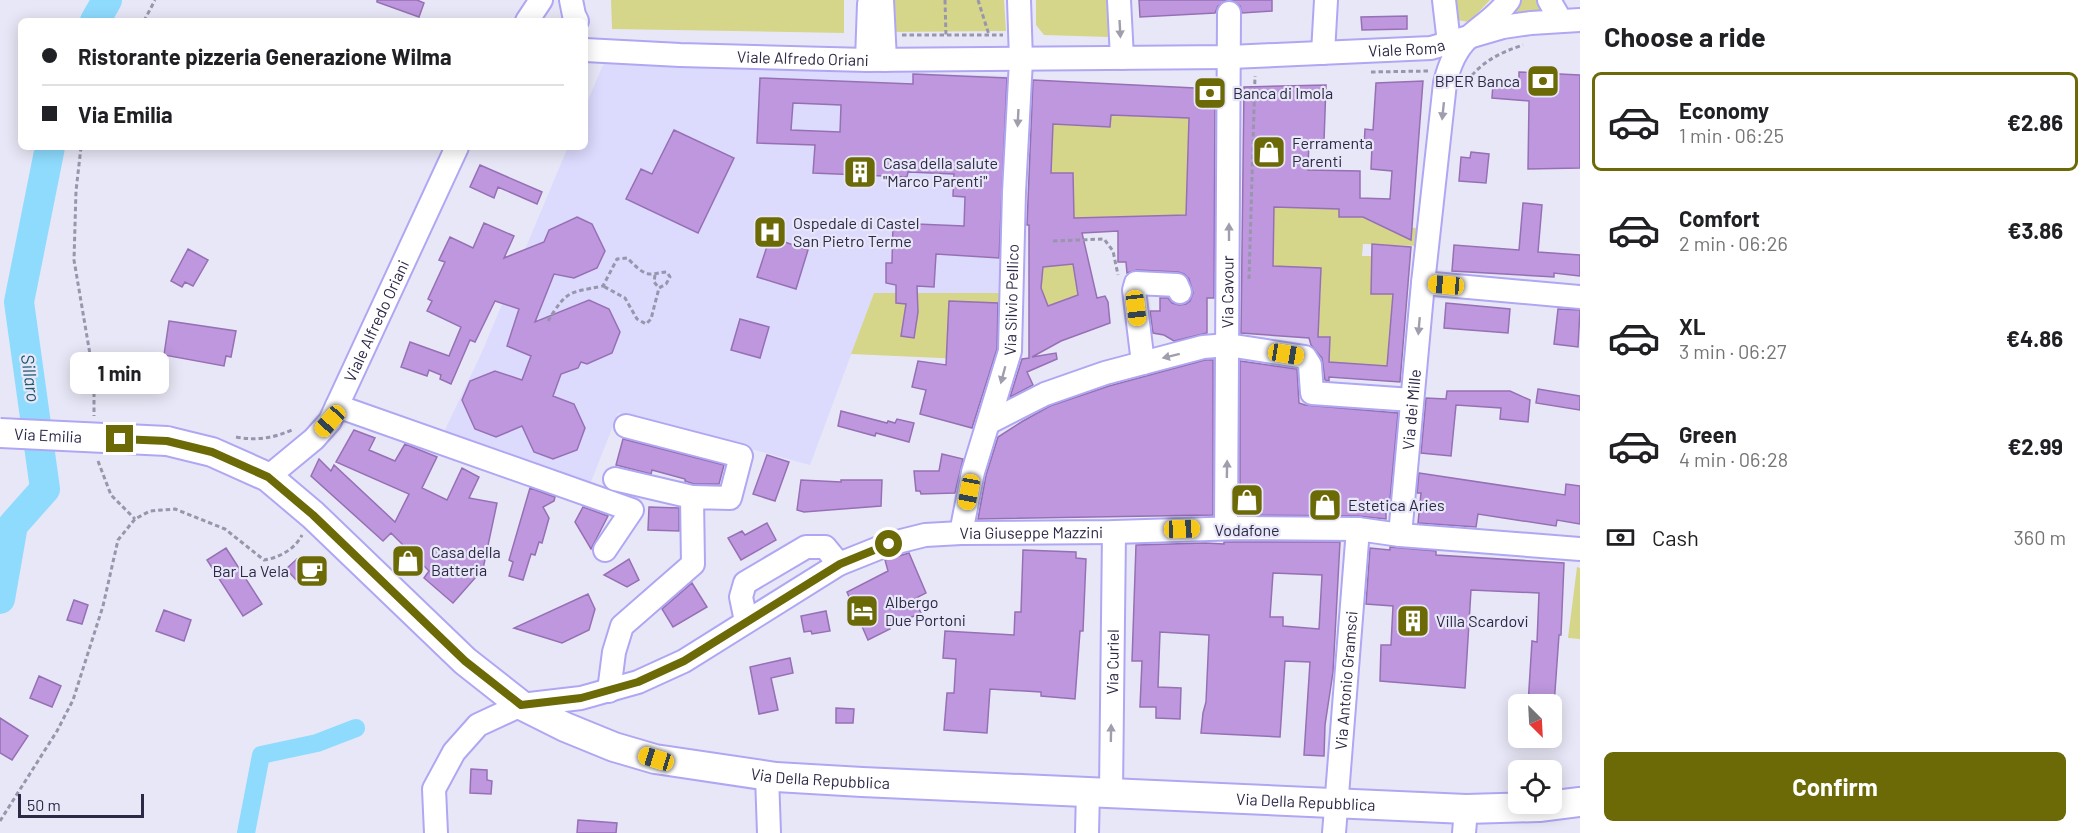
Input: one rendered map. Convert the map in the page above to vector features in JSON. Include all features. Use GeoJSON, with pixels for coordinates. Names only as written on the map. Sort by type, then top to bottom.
{"type":"FeatureCollection","features":[{"type":"Feature","properties":{"kind":"main road","name":"Via Emilia"},"geometry":{"type":"LineString","coordinates":[[0,433],[167,441]]}},
{"type":"Feature","properties":{"kind":"main road","name":"Via Della Repubblica"},"geometry":{"type":"LineString","coordinates":[[167,441],[212,452],[268,477],[313,515],[465,661],[521,705],[614,747],[656,759],[767,776],[1336,803],[1465,821],[1580,802]]}},
{"type":"Feature","properties":{"kind":"street"},"geometry":{"type":"LineString","coordinates":[[529,18],[541,0]]}},
{"type":"Feature","properties":{"kind":"street"},"geometry":{"type":"LineString","coordinates":[[571,0],[576,18]]}},
{"type":"Feature","properties":{"kind":"street"},"geometry":{"type":"LineString","coordinates":[[869,0],[876,60]]}},
{"type":"Feature","properties":{"kind":"street"},"geometry":{"type":"LineString","coordinates":[[876,60],[884,35],[882,0]]}},
{"type":"Feature","properties":{"kind":"street","name":"Via Silvio Pellico"},"geometry":{"type":"LineString","coordinates":[[961,533],[973,472],[1010,351],[1014,192],[1021,60],[1019,0]]}},
{"type":"Feature","properties":{"kind":"street"},"geometry":{"type":"LineString","coordinates":[[1119,0],[1122,58]]}},
{"type":"Feature","properties":{"kind":"street"},"geometry":{"type":"LineString","coordinates":[[1323,53],[1326,0]]}},
{"type":"Feature","properties":{"kind":"street"},"geometry":{"type":"LineString","coordinates":[[1444,0],[1458,40],[1498,15],[1509,0]]}},
{"type":"Feature","properties":{"kind":"street"},"geometry":{"type":"LineString","coordinates":[[1550,0],[1570,20]]}},
{"type":"Feature","properties":{"kind":"street","name":"Via Cavour"},"geometry":{"type":"LineString","coordinates":[[1226,528],[1229,13]]}},
{"type":"Feature","properties":{"kind":"street","name":"Viale Roma"},"geometry":{"type":"LineString","coordinates":[[1122,58],[1230,57],[1431,48],[1503,27],[1570,20]]}},
{"type":"Feature","properties":{"kind":"street","name":"Via dei Mille"},"geometry":{"type":"LineString","coordinates":[[1400,535],[1423,283],[1445,86],[1458,40]]}},
{"type":"Feature","properties":{"kind":"street","name":"Viale Alfredo Oriani"},"geometry":{"type":"LineString","coordinates":[[589,44],[680,55],[876,60],[1122,58]]}},
{"type":"Feature","properties":{"kind":"street","name":"Viale Alfredo Oriani"},"geometry":{"type":"LineString","coordinates":[[268,477],[314,439],[330,421],[456,150]]}},
{"type":"Feature","properties":{"kind":"street"},"geometry":{"type":"LineString","coordinates":[[1143,363],[1134,290],[1136,283],[1177,285],[1180,292]]}},
{"type":"Feature","properties":{"kind":"street"},"geometry":{"type":"LineString","coordinates":[[1423,283],[1580,297]]}},
{"type":"Feature","properties":{"kind":"street"},"geometry":{"type":"LineString","coordinates":[[990,422],[1045,394],[1105,373],[1203,347],[1228,345],[1305,357],[1310,365],[1312,393],[1412,400]]}},
{"type":"Feature","properties":{"kind":"street"},"geometry":{"type":"LineString","coordinates":[[337,406],[632,510],[605,550]]}},
{"type":"Feature","properties":{"kind":"street"},"geometry":{"type":"LineString","coordinates":[[615,479],[692,497],[730,498],[741,456],[626,426]]}},
{"type":"Feature","properties":{"kind":"street"},"geometry":{"type":"LineString","coordinates":[[609,692],[614,652],[622,626],[693,564],[692,497]]}},
{"type":"Feature","properties":{"kind":"street","name":"Via Giuseppe Mazzini"},"geometry":{"type":"LineString","coordinates":[[436,833],[434,789],[454,752],[478,725],[521,705],[581,698],[638,682],[684,661],[840,564],[889,544],[925,536],[961,533],[1114,532],[1226,528],[1358,529],[1400,535],[1580,549]]}},
{"type":"Feature","properties":{"kind":"street","name":"Via Antonio Gramsci"},"geometry":{"type":"LineString","coordinates":[[1334,833],[1358,529]]}},
{"type":"Feature","properties":{"kind":"street","name":"Via Curiel"},"geometry":{"type":"LineString","coordinates":[[1086,833],[1100,791],[1114,532]]}},
{"type":"Feature","properties":{"kind":"street"},"geometry":{"type":"LineString","coordinates":[[746,621],[741,597],[745,584],[806,547],[825,547],[840,564]]}},
{"type":"Feature","properties":{"kind":"street"},"geometry":{"type":"LineString","coordinates":[[767,776],[769,833]]}},
{"type":"Feature","properties":{"kind":"path"},"geometry":{"type":"LineString","coordinates":[[145,18],[154,0]]}},
{"type":"Feature","properties":{"kind":"path"},"geometry":{"type":"LineString","coordinates":[[945,0],[945,60]]}},
{"type":"Feature","properties":{"kind":"path"},"geometry":{"type":"LineString","coordinates":[[978,0],[989,35]]}},
{"type":"Feature","properties":{"kind":"path"},"geometry":{"type":"LineString","coordinates":[[884,35],[1005,34]]}},
{"type":"Feature","properties":{"kind":"path"},"geometry":{"type":"LineString","coordinates":[[1445,86],[1462,87],[1475,71],[1498,54],[1527,44]]}},
{"type":"Feature","properties":{"kind":"path"},"geometry":{"type":"LineString","coordinates":[[81,150],[76,191],[74,261],[94,378],[94,420]]}},
{"type":"Feature","properties":{"kind":"path"},"geometry":{"type":"LineString","coordinates":[[1053,241],[1104,239],[1113,251],[1120,285]]}},
{"type":"Feature","properties":{"kind":"path"},"geometry":{"type":"LineString","coordinates":[[548,321],[561,299],[572,292],[603,286],[625,298],[637,320],[646,324],[651,319],[659,288],[666,284],[670,277],[667,272],[655,275],[644,274],[627,258],[616,260],[603,286]]}},
{"type":"Feature","properties":{"kind":"path"},"geometry":{"type":"LineString","coordinates":[[655,275],[654,282],[659,288]]}},
{"type":"Feature","properties":{"kind":"path"},"geometry":{"type":"LineString","coordinates":[[229,435],[250,439],[274,438],[296,428]]}},
{"type":"Feature","properties":{"kind":"path"},"geometry":{"type":"LineString","coordinates":[[95,451],[111,495],[135,519]]}},
{"type":"Feature","properties":{"kind":"path"},"geometry":{"type":"LineString","coordinates":[[0,821],[57,731],[73,700],[103,606],[118,540],[135,519],[150,511],[175,509],[225,530],[264,560],[278,558],[298,542],[313,515]]}},
{"type":"Feature","properties":{"kind":"shaded area","name":"Ospedale di Castel San Pietro Terme"},"geometry":{"type":"Polygon","coordinates":[[[604,63],[1012,76],[1008,295],[874,293],[810,465],[618,413],[589,487],[444,432],[482,352],[567,150],[588,150],[588,100],[604,63]]]}},
{"type":"Feature","properties":{"kind":"green space"},"geometry":{"type":"Polygon","coordinates":[[[611,0],[844,0],[844,33],[612,29],[611,0]]]}},
{"type":"Feature","properties":{"kind":"green space"},"geometry":{"type":"Polygon","coordinates":[[[889,0],[1004,0],[1006,31],[890,32],[889,0]]]}},
{"type":"Feature","properties":{"kind":"green space"},"geometry":{"type":"Polygon","coordinates":[[[1036,0],[1109,0],[1109,37],[1044,35],[1036,25],[1036,0]]]}},
{"type":"Feature","properties":{"kind":"green space"},"geometry":{"type":"Polygon","coordinates":[[[1451,0],[1490,0],[1469,22],[1457,20],[1451,0]]]}},
{"type":"Feature","properties":{"kind":"green space"},"geometry":{"type":"Polygon","coordinates":[[[1519,0],[1540,0],[1543,12],[1510,17],[1519,0]]]}},
{"type":"Feature","properties":{"kind":"green space"},"geometry":{"type":"Polygon","coordinates":[[[1189,112],[1186,215],[1074,218],[1073,174],[1051,173],[1053,124],[1110,127],[1111,115],[1179,118],[1189,112]]]}},
{"type":"Feature","properties":{"kind":"green space"},"geometry":{"type":"Polygon","coordinates":[[[1274,207],[1339,209],[1339,217],[1363,217],[1383,227],[1420,228],[1419,246],[1363,244],[1362,256],[1372,256],[1371,294],[1393,294],[1387,366],[1329,362],[1330,338],[1318,337],[1321,281],[1305,281],[1273,266],[1274,207]]]}},
{"type":"Feature","properties":{"kind":"green space"},"geometry":{"type":"Polygon","coordinates":[[[1073,264],[1078,295],[1048,306],[1036,279],[1043,267],[1073,264]]]}},
{"type":"Feature","properties":{"kind":"green space"},"geometry":{"type":"Polygon","coordinates":[[[874,293],[1013,293],[1007,361],[851,354],[874,293]]]}},
{"type":"Feature","properties":{"kind":"green space"},"geometry":{"type":"Polygon","coordinates":[[[1577,567],[1580,568],[1580,639],[1568,638],[1577,567]]]}},
{"type":"Feature","properties":{"kind":"building"},"geometry":{"type":"Polygon","coordinates":[[[377,0],[417,0],[424,3],[419,17],[377,2],[377,0]]]}},
{"type":"Feature","properties":{"kind":"building"},"geometry":{"type":"Polygon","coordinates":[[[1139,0],[1227,0],[1218,6],[1215,13],[1140,17],[1139,0]]]}},
{"type":"Feature","properties":{"kind":"building"},"geometry":{"type":"Polygon","coordinates":[[[1231,0],[1272,0],[1272,11],[1242,13],[1240,6],[1231,0]]]}},
{"type":"Feature","properties":{"kind":"building"},"geometry":{"type":"Polygon","coordinates":[[[1407,16],[1407,29],[1362,30],[1361,17],[1407,16]]]}},
{"type":"Feature","properties":{"kind":"building"},"geometry":{"type":"Polygon","coordinates":[[[1519,72],[1580,75],[1580,168],[1528,169],[1529,101],[1492,98],[1493,83],[1519,84],[1519,72]]]}},
{"type":"Feature","properties":{"kind":"building","name":"Casa della salute \"Marco Parenti\""},"geometry":{"type":"Polygon","coordinates":[[[913,74],[1007,78],[999,258],[936,254],[934,287],[917,286],[918,312],[914,338],[901,336],[906,304],[896,303],[896,285],[886,283],[886,263],[892,263],[893,223],[964,226],[965,197],[953,196],[954,174],[908,172],[907,177],[813,173],[815,145],[757,143],[760,78],[913,84],[913,74]],[[793,103],[791,130],[840,132],[841,105],[793,103]]]}},
{"type":"Feature","properties":{"kind":"building"},"geometry":{"type":"Polygon","coordinates":[[[1033,80],[1215,89],[1214,298],[1207,298],[1207,333],[1174,341],[1164,335],[1153,333],[1150,311],[1160,311],[1160,298],[1168,298],[1172,303],[1179,305],[1190,301],[1193,293],[1189,279],[1178,272],[1137,270],[1127,273],[1126,262],[1118,262],[1118,231],[1082,233],[1097,298],[1105,296],[1108,302],[1110,323],[1061,341],[1032,357],[1056,353],[1057,359],[1027,372],[1033,385],[1010,397],[1022,359],[1029,358],[1029,225],[1027,225],[1033,80]],[[1111,115],[1110,127],[1053,124],[1051,173],[1073,173],[1074,218],[1186,215],[1189,118],[1111,115]],[[1073,264],[1043,267],[1041,288],[1048,306],[1078,295],[1073,264]]]}},
{"type":"Feature","properties":{"kind":"building"},"geometry":{"type":"Polygon","coordinates":[[[1423,81],[1411,240],[1363,217],[1339,217],[1339,209],[1274,207],[1273,266],[1321,268],[1318,337],[1330,337],[1329,362],[1387,366],[1393,294],[1371,294],[1372,244],[1411,247],[1400,382],[1329,377],[1329,381],[1325,380],[1322,358],[1311,345],[1309,338],[1241,333],[1244,87],[1326,85],[1324,141],[1309,140],[1308,170],[1360,171],[1360,198],[1390,199],[1392,171],[1371,169],[1372,146],[1364,145],[1365,129],[1373,130],[1376,83],[1423,81]]]}},
{"type":"Feature","properties":{"kind":"building"},"geometry":{"type":"Polygon","coordinates":[[[674,130],[734,158],[698,233],[626,199],[641,169],[652,174],[674,130]]]}},
{"type":"Feature","properties":{"kind":"building"},"geometry":{"type":"Polygon","coordinates":[[[1471,152],[1489,154],[1486,183],[1459,181],[1461,157],[1470,158],[1471,152]]]}},
{"type":"Feature","properties":{"kind":"building"},"geometry":{"type":"Polygon","coordinates":[[[480,165],[542,192],[537,204],[498,187],[494,198],[470,187],[480,165]]]}},
{"type":"Feature","properties":{"kind":"building"},"geometry":{"type":"Polygon","coordinates":[[[1523,203],[1542,205],[1538,252],[1580,255],[1580,276],[1554,273],[1554,277],[1452,271],[1454,245],[1519,250],[1523,203]]]}},
{"type":"Feature","properties":{"kind":"building"},"geometry":{"type":"Polygon","coordinates":[[[577,217],[592,224],[605,251],[597,268],[574,278],[554,274],[535,322],[589,300],[609,309],[620,332],[612,353],[587,364],[581,362],[578,368],[561,374],[553,396],[574,404],[585,428],[577,450],[553,459],[534,452],[522,426],[496,437],[475,429],[462,400],[470,381],[495,371],[522,380],[531,356],[507,346],[519,309],[495,301],[475,342],[470,340],[451,384],[440,379],[441,375],[429,370],[427,376],[401,367],[410,342],[449,356],[461,327],[427,311],[432,301],[428,299],[445,262],[439,260],[450,237],[473,248],[484,223],[514,236],[504,258],[544,242],[549,230],[577,217]]]}},
{"type":"Feature","properties":{"kind":"building"},"geometry":{"type":"Polygon","coordinates":[[[770,237],[808,250],[796,289],[757,277],[770,237]]]}},
{"type":"Feature","properties":{"kind":"building"},"geometry":{"type":"Polygon","coordinates":[[[188,249],[208,260],[193,286],[185,282],[182,287],[171,281],[188,249]]]}},
{"type":"Feature","properties":{"kind":"building"},"geometry":{"type":"Polygon","coordinates":[[[949,301],[998,303],[997,349],[972,428],[920,414],[926,390],[912,387],[918,361],[946,365],[949,301]]]}},
{"type":"Feature","properties":{"kind":"building"},"geometry":{"type":"Polygon","coordinates":[[[1446,303],[1510,309],[1508,333],[1444,328],[1446,303]]]}},
{"type":"Feature","properties":{"kind":"building"},"geometry":{"type":"Polygon","coordinates":[[[1558,309],[1580,310],[1578,347],[1554,344],[1558,309]]]}},
{"type":"Feature","properties":{"kind":"building"},"geometry":{"type":"Polygon","coordinates":[[[740,319],[769,327],[760,358],[731,350],[740,319]]]}},
{"type":"Feature","properties":{"kind":"building"},"geometry":{"type":"Polygon","coordinates":[[[169,321],[236,331],[231,357],[226,356],[224,366],[164,355],[169,321]]]}},
{"type":"Feature","properties":{"kind":"building"},"geometry":{"type":"Polygon","coordinates":[[[1205,360],[1213,360],[1213,515],[978,519],[986,475],[998,437],[1050,406],[1109,386],[1205,360]]]}},
{"type":"Feature","properties":{"kind":"building"},"geometry":{"type":"Polygon","coordinates":[[[1240,361],[1297,369],[1299,403],[1305,405],[1398,413],[1389,510],[1386,510],[1386,519],[1358,516],[1240,515],[1240,361]]]}},
{"type":"Feature","properties":{"kind":"building"},"geometry":{"type":"Polygon","coordinates":[[[1538,389],[1580,396],[1580,410],[1536,403],[1538,389]]]}},
{"type":"Feature","properties":{"kind":"building"},"geometry":{"type":"Polygon","coordinates":[[[1447,391],[1510,391],[1530,400],[1528,422],[1500,419],[1501,408],[1456,405],[1451,456],[1421,453],[1426,398],[1446,399],[1447,391]]]}},
{"type":"Feature","properties":{"kind":"building"},"geometry":{"type":"Polygon","coordinates":[[[841,411],[887,423],[888,421],[895,423],[897,419],[914,423],[909,442],[838,426],[841,411]]]}},
{"type":"Feature","properties":{"kind":"building"},"geometry":{"type":"Polygon","coordinates":[[[354,430],[375,438],[369,450],[395,461],[405,444],[437,457],[422,488],[447,500],[462,468],[479,477],[469,498],[497,503],[483,569],[453,603],[424,578],[429,571],[391,533],[383,541],[311,476],[319,459],[331,471],[334,465],[395,522],[409,494],[336,462],[354,430]]]}},
{"type":"Feature","properties":{"kind":"building"},"geometry":{"type":"Polygon","coordinates":[[[623,439],[724,465],[719,484],[694,484],[685,479],[652,470],[651,474],[616,465],[623,439]]]}},
{"type":"Feature","properties":{"kind":"building"},"geometry":{"type":"Polygon","coordinates":[[[942,454],[963,459],[955,493],[921,494],[920,491],[916,491],[914,471],[939,471],[942,454]]]}},
{"type":"Feature","properties":{"kind":"building"},"geometry":{"type":"Polygon","coordinates":[[[767,455],[789,462],[775,501],[753,494],[767,455]]]}},
{"type":"Feature","properties":{"kind":"building"},"geometry":{"type":"Polygon","coordinates":[[[1419,473],[1565,495],[1566,484],[1580,486],[1580,524],[1557,520],[1556,526],[1478,514],[1476,527],[1418,523],[1421,493],[1417,493],[1419,473]]]}},
{"type":"Feature","properties":{"kind":"building"},"geometry":{"type":"Polygon","coordinates":[[[801,480],[841,482],[841,480],[882,480],[881,506],[804,512],[797,510],[801,480]]]}},
{"type":"Feature","properties":{"kind":"building"},"geometry":{"type":"Polygon","coordinates":[[[530,488],[555,497],[554,501],[543,507],[549,518],[542,543],[539,542],[535,555],[531,554],[523,580],[509,576],[513,562],[509,560],[530,488]]]}},
{"type":"Feature","properties":{"kind":"building"},"geometry":{"type":"Polygon","coordinates":[[[583,507],[608,516],[591,549],[575,522],[583,507]]]}},
{"type":"Feature","properties":{"kind":"building"},"geometry":{"type":"Polygon","coordinates":[[[649,507],[679,508],[679,531],[648,530],[649,507]]]}},
{"type":"Feature","properties":{"kind":"building"},"geometry":{"type":"Polygon","coordinates":[[[767,523],[776,540],[741,560],[728,538],[742,531],[745,535],[767,523]]]}},
{"type":"Feature","properties":{"kind":"building"},"geometry":{"type":"Polygon","coordinates":[[[1224,542],[1340,542],[1333,672],[1325,725],[1324,756],[1304,755],[1310,662],[1285,661],[1280,737],[1201,733],[1206,702],[1209,635],[1160,632],[1158,687],[1181,688],[1180,719],[1156,718],[1156,707],[1140,707],[1142,661],[1132,661],[1136,545],[1224,544],[1224,542]],[[1273,573],[1270,617],[1283,617],[1283,626],[1319,629],[1322,575],[1273,573]]]}},
{"type":"Feature","properties":{"kind":"building","name":"Villa Scardovi"},"geometry":{"type":"Polygon","coordinates":[[[1390,547],[1436,551],[1436,555],[1564,563],[1561,635],[1559,635],[1555,694],[1529,694],[1532,641],[1537,642],[1539,593],[1471,590],[1465,688],[1380,681],[1381,645],[1391,645],[1393,606],[1366,604],[1370,548],[1390,550],[1390,547]]]}},
{"type":"Feature","properties":{"kind":"building"},"geometry":{"type":"Polygon","coordinates":[[[226,548],[262,604],[243,616],[207,560],[226,548]]]}},
{"type":"Feature","properties":{"kind":"building"},"geometry":{"type":"Polygon","coordinates":[[[1023,550],[1076,552],[1076,558],[1086,559],[1083,631],[1080,631],[1075,699],[1041,696],[1041,692],[990,689],[987,733],[944,730],[947,693],[954,693],[956,659],[943,658],[945,631],[1014,635],[1015,612],[1021,612],[1023,550]]]}},
{"type":"Feature","properties":{"kind":"building"},"geometry":{"type":"Polygon","coordinates":[[[909,553],[926,593],[914,599],[921,613],[889,627],[890,629],[868,640],[847,592],[888,571],[885,560],[909,553]]]}},
{"type":"Feature","properties":{"kind":"building"},"geometry":{"type":"Polygon","coordinates":[[[297,559],[311,574],[300,584],[286,569],[297,559]]]}},
{"type":"Feature","properties":{"kind":"building"},"geometry":{"type":"Polygon","coordinates":[[[629,559],[639,580],[627,587],[604,575],[629,559]]]}},
{"type":"Feature","properties":{"kind":"building"},"geometry":{"type":"Polygon","coordinates":[[[692,583],[707,607],[673,627],[662,609],[692,583]]]}},
{"type":"Feature","properties":{"kind":"building"},"geometry":{"type":"Polygon","coordinates":[[[588,594],[595,609],[589,630],[562,643],[514,628],[588,594]]]}},
{"type":"Feature","properties":{"kind":"building"},"geometry":{"type":"Polygon","coordinates":[[[74,600],[88,605],[82,624],[67,620],[74,600]]]}},
{"type":"Feature","properties":{"kind":"building"},"geometry":{"type":"Polygon","coordinates":[[[164,610],[191,620],[184,641],[156,631],[164,610]]]}},
{"type":"Feature","properties":{"kind":"building"},"geometry":{"type":"Polygon","coordinates":[[[826,611],[830,631],[812,634],[811,631],[804,632],[801,616],[826,611]]]}},
{"type":"Feature","properties":{"kind":"building"},"geometry":{"type":"Polygon","coordinates":[[[790,658],[793,673],[771,678],[778,710],[759,714],[750,667],[790,658]]]}},
{"type":"Feature","properties":{"kind":"building"},"geometry":{"type":"Polygon","coordinates":[[[39,676],[61,686],[52,707],[30,698],[39,676]]]}},
{"type":"Feature","properties":{"kind":"building"},"geometry":{"type":"Polygon","coordinates":[[[836,708],[854,709],[853,723],[836,723],[836,708]]]}},
{"type":"Feature","properties":{"kind":"building"},"geometry":{"type":"Polygon","coordinates":[[[0,718],[28,736],[12,760],[0,753],[0,718]]]}},
{"type":"Feature","properties":{"kind":"building"},"geometry":{"type":"Polygon","coordinates":[[[471,769],[487,770],[487,780],[492,781],[491,794],[470,793],[471,769]]]}},
{"type":"Feature","properties":{"kind":"building"},"geometry":{"type":"Polygon","coordinates":[[[578,820],[617,823],[616,833],[577,833],[578,820]]]}},
{"type":"Feature","properties":{"kind":"waterway","name":"Sillaro"},"geometry":{"type":"LineString","coordinates":[[97,18],[107,0]]}},
{"type":"Feature","properties":{"kind":"waterway","name":"Sillaro"},"geometry":{"type":"LineString","coordinates":[[0,599],[13,525],[45,489],[19,302],[49,150]]}},
{"type":"Feature","properties":{"kind":"waterway"},"geometry":{"type":"LineString","coordinates":[[246,833],[261,755],[317,743],[356,728]]}},
{"type":"Feature","properties":{"kind":"place","name":"BPER Banca"},"geometry":{"type":"Point","coordinates":[1543,81]}},
{"type":"Feature","properties":{"kind":"place","name":"Banca di Imola"},"geometry":{"type":"Point","coordinates":[1210,93]}},
{"type":"Feature","properties":{"kind":"place","name":"Ferramenta Parenti"},"geometry":{"type":"Point","coordinates":[1269,152]}},
{"type":"Feature","properties":{"kind":"place","name":"Casa della salute \"Marco Parenti\""},"geometry":{"type":"Point","coordinates":[860,172]}},
{"type":"Feature","properties":{"kind":"place","name":"Ospedale di Castel San Pietro Terme"},"geometry":{"type":"Point","coordinates":[770,232]}},
{"type":"Feature","properties":{"kind":"place","name":"Vodafone"},"geometry":{"type":"Point","coordinates":[1247,500]}},
{"type":"Feature","properties":{"kind":"place","name":"Estetica Aries"},"geometry":{"type":"Point","coordinates":[1325,505]}},
{"type":"Feature","properties":{"kind":"place","name":"Casa della Batteria"},"geometry":{"type":"Point","coordinates":[408,561]}},
{"type":"Feature","properties":{"kind":"place","name":"Bar La Vela"},"geometry":{"type":"Point","coordinates":[312,571]}},
{"type":"Feature","properties":{"kind":"place","name":"Albergo Due Portoni"},"geometry":{"type":"Point","coordinates":[862,611]}},
{"type":"Feature","properties":{"kind":"place","name":"Villa Scardovi"},"geometry":{"type":"Point","coordinates":[1413,621]}},
{"type":"Feature","properties":{"kind":"route"},"geometry":{"type":"LineString","coordinates":[[120,439],[167,441],[212,452],[268,477],[313,515],[465,661],[521,705],[581,698],[638,682],[684,661],[840,564],[889,544]]}}]}
